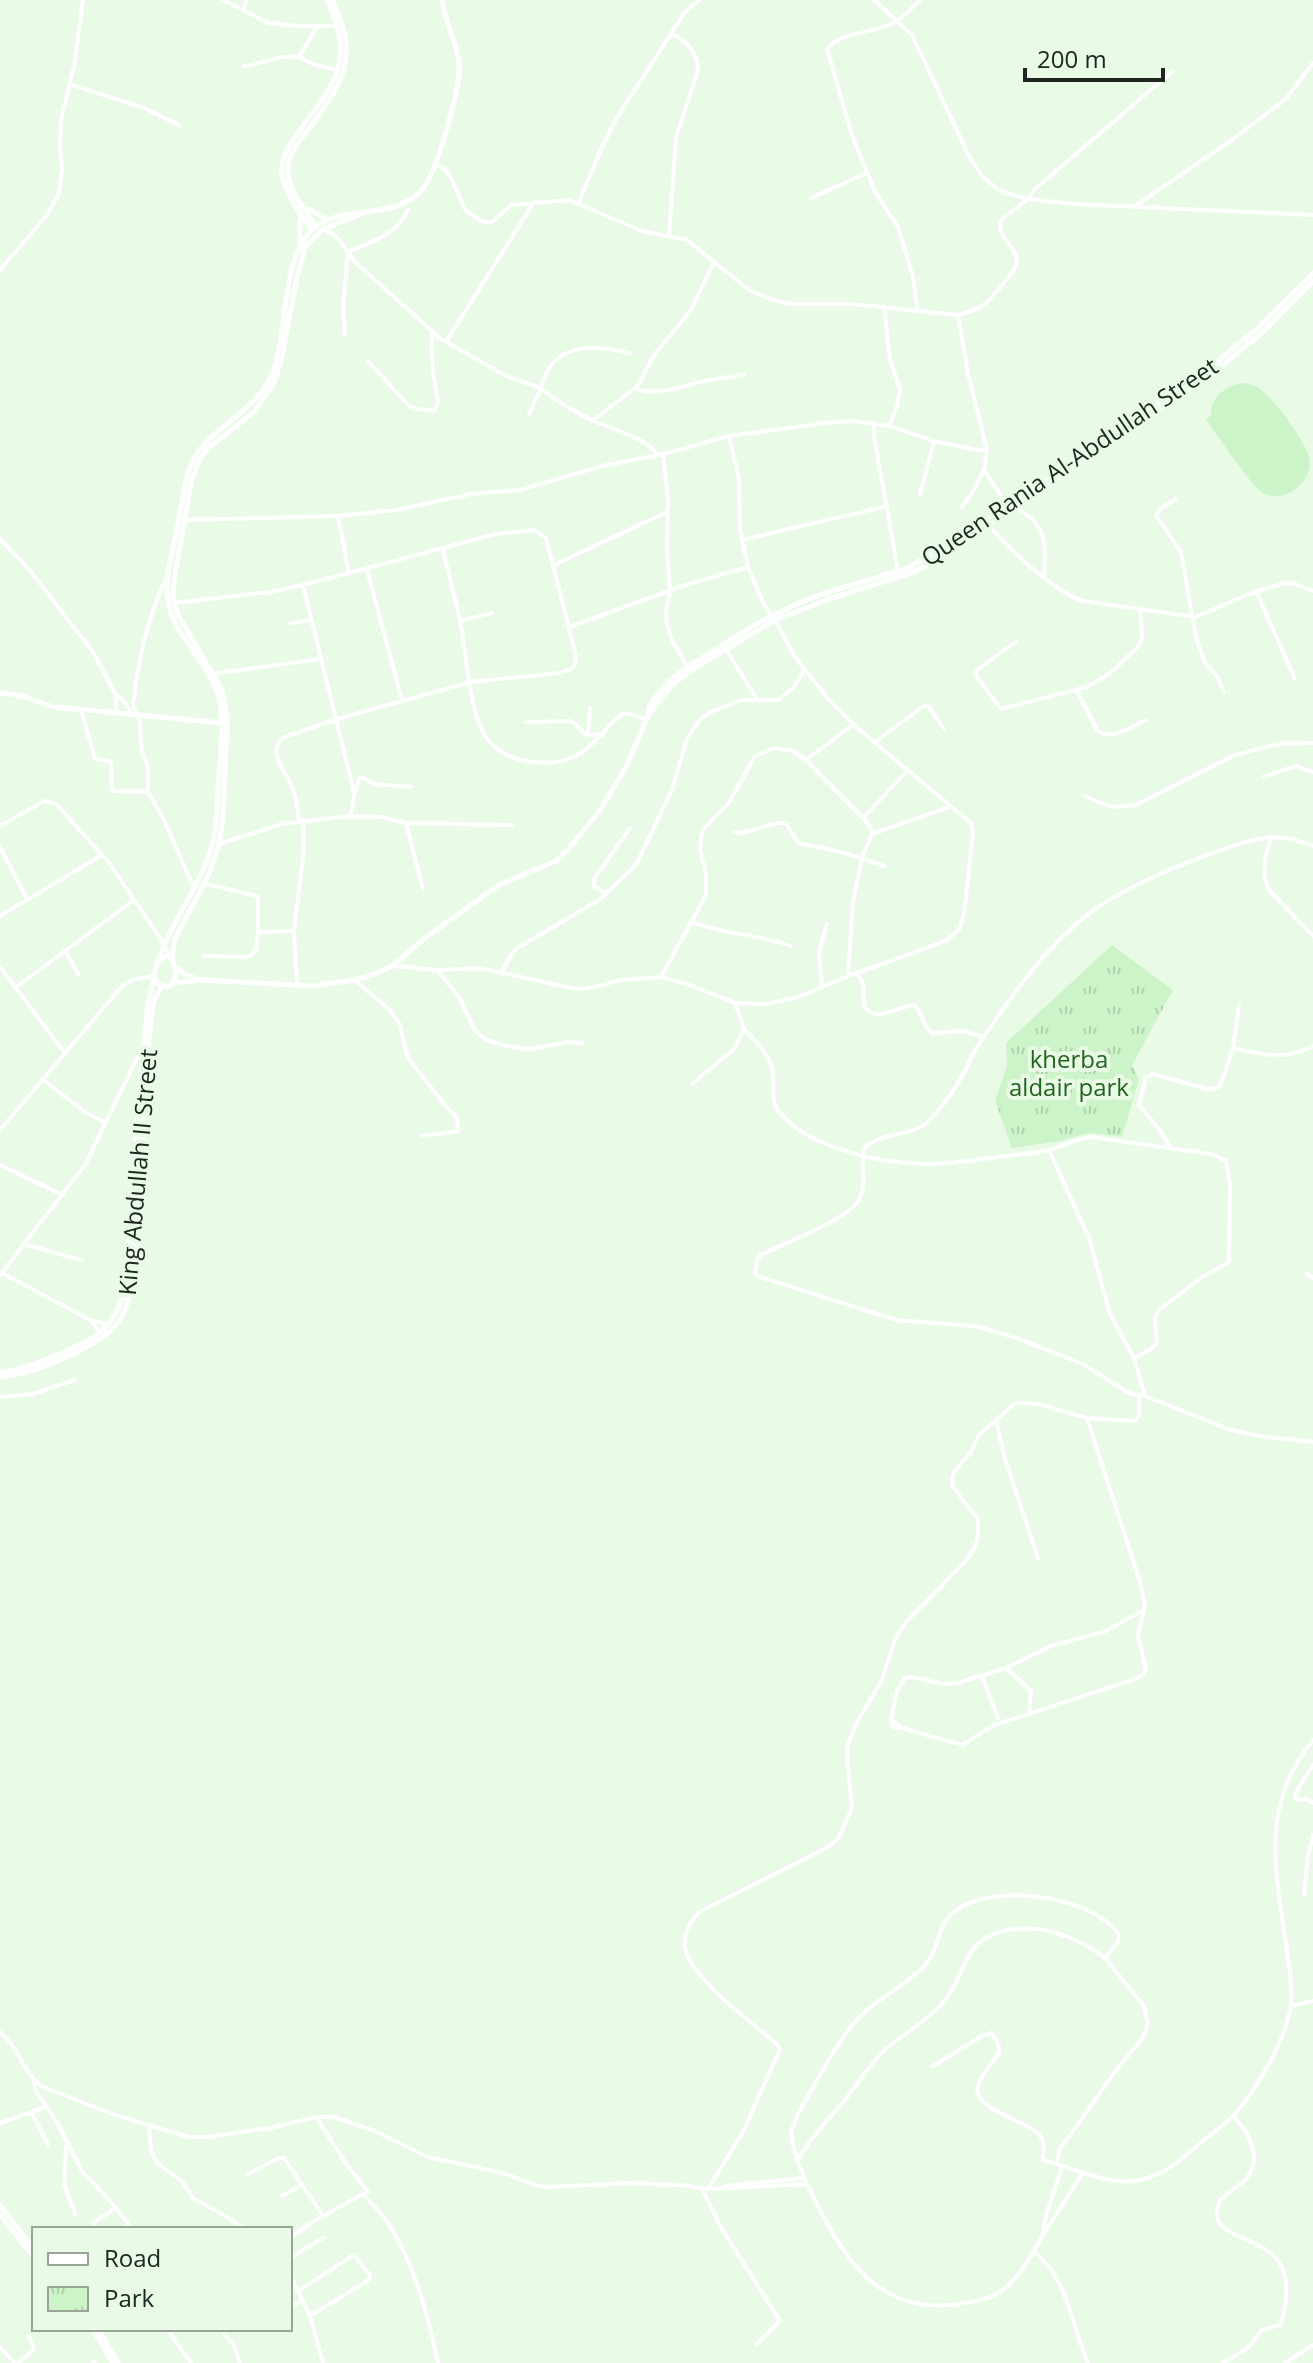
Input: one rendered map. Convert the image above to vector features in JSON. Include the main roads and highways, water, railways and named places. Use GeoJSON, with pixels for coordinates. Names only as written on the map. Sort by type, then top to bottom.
{"type":"FeatureCollection","features":[{"type":"Feature","properties":{"kind":"main road"},"geometry":{"type":"LineString","coordinates":[[317,230],[283,179],[284,158],[328,93],[338,70],[341,46],[330,0]]}},
{"type":"Feature","properties":{"kind":"main road"},"geometry":{"type":"LineString","coordinates":[[212,674],[174,619],[167,600],[168,575],[190,467],[205,442],[255,401],[274,368],[300,244],[302,209],[289,179],[289,160],[334,95],[346,60],[344,31],[330,0]]}},
{"type":"Feature","properties":{"kind":"main road"},"geometry":{"type":"LineString","coordinates":[[300,244],[328,219],[391,208],[412,199],[426,185],[460,75],[442,0]]}},
{"type":"Feature","properties":{"kind":"main road"},"geometry":{"type":"LineString","coordinates":[[302,209],[328,219]]}},
{"type":"Feature","properties":{"kind":"main road"},"geometry":{"type":"LineString","coordinates":[[173,983],[175,939],[204,884],[219,844],[223,818],[225,702],[174,603],[173,589],[195,470],[204,453],[255,411],[274,383],[305,247],[317,230],[367,212]]}},
{"type":"Feature","properties":{"kind":"main road","name":"Queen Rania Al-Abdullah Street"},"geometry":{"type":"LineString","coordinates":[[162,987],[203,980],[312,986],[354,980],[392,966],[425,938],[499,885],[556,861],[567,851],[600,810],[626,767],[649,707],[662,688],[687,667],[822,594],[898,572],[949,544],[1039,485],[1121,425],[1198,377],[1257,329],[1313,273]]}},
{"type":"Feature","properties":{"kind":"main road","name":"Queen Rania Al-Abdullah Street"},"geometry":{"type":"LineString","coordinates":[[647,717],[678,680],[774,618],[914,572],[1046,488],[1116,436],[1204,381],[1265,330],[1313,281]]}},
{"type":"Feature","properties":{"kind":"main road"},"geometry":{"type":"LineString","coordinates":[[0,693],[22,696],[54,707],[224,723]]}},
{"type":"Feature","properties":{"kind":"main road","name":"King Abdullah II Street"},"geometry":{"type":"LineString","coordinates":[[111,1326],[126,1281],[148,1003],[164,945],[213,844],[224,723]]}},
{"type":"Feature","properties":{"kind":"main road"},"geometry":{"type":"LineString","coordinates":[[160,959],[164,955],[172,961]]}},
{"type":"Feature","properties":{"kind":"main road","name":"Queen Rania Al-Abdullah Street"},"geometry":{"type":"LineString","coordinates":[[172,961],[186,975],[203,980]]}},
{"type":"Feature","properties":{"kind":"main road"},"geometry":{"type":"LineString","coordinates":[[154,977],[162,987]]}},
{"type":"Feature","properties":{"kind":"main road","name":"King Abdullah II Street"},"geometry":{"type":"LineString","coordinates":[[0,1374],[31,1366],[103,1334],[125,1309],[130,1291],[151,1016],[155,998],[162,987]]}},
{"type":"Feature","properties":{"kind":"main road"},"geometry":{"type":"LineString","coordinates":[[0,2205],[32,2246]]}},
{"type":"Feature","properties":{"kind":"main road"},"geometry":{"type":"LineString","coordinates":[[0,2215],[32,2255]]}},
{"type":"Feature","properties":{"kind":"main road"},"geometry":{"type":"LineString","coordinates":[[94,2331],[116,2363]]}},
{"type":"Feature","properties":{"kind":"main road"},"geometry":{"type":"LineString","coordinates":[[99,2331],[108,2350]]}},
{"type":"Feature","properties":{"kind":"park label","name":"kherba aldair park"},"geometry":{"type":"Point","coordinates":[1069,1072]}}]}
